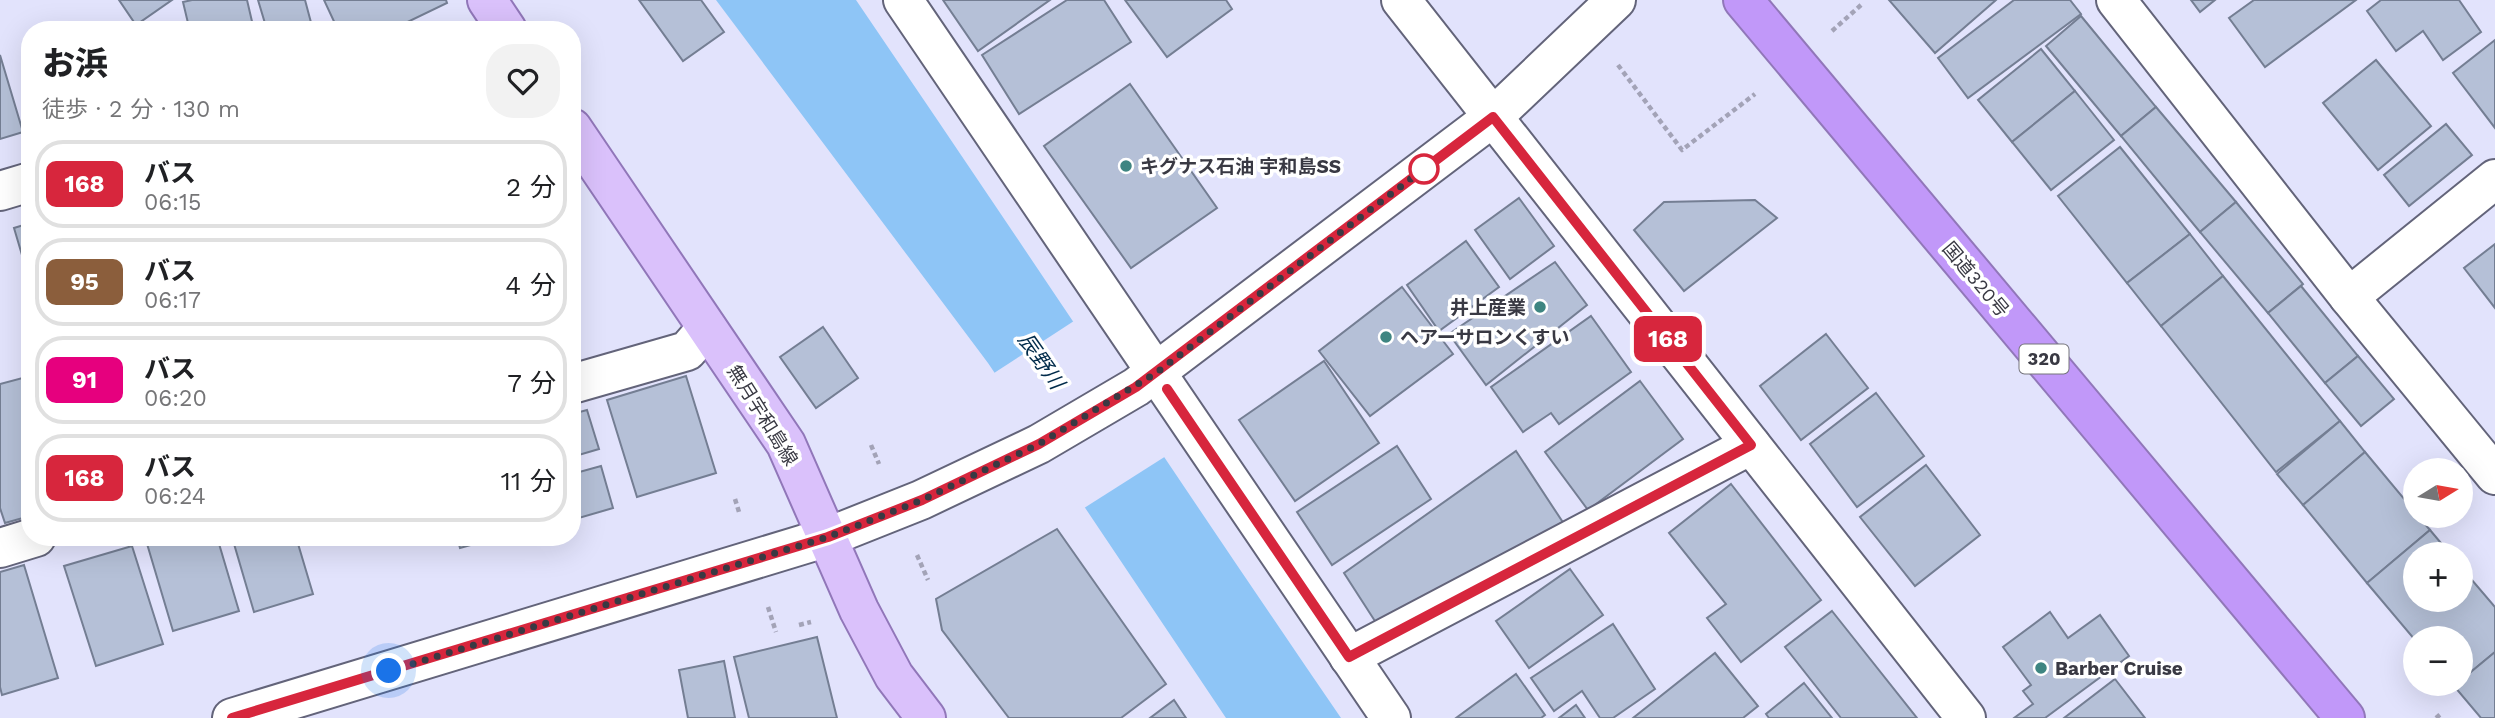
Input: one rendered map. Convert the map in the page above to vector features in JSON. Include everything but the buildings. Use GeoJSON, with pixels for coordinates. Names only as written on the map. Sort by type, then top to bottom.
{"type":"FeatureCollection","features":[{"type":"Feature","properties":{"kind":"highway","name":"国道320号"},"geometry":{"type":"LineString","coordinates":[[1743,0],[2344,718]]}},
{"type":"Feature","properties":{"kind":"main road"},"geometry":{"type":"LineString","coordinates":[[487,0],[501,21]]}},
{"type":"Feature","properties":{"kind":"main road","name":"無月宇和島線"},"geometry":{"type":"LineString","coordinates":[[581,141],[786,444],[859,610],[894,676],[926,718]]}},
{"type":"Feature","properties":{"kind":"street"},"geometry":{"type":"LineString","coordinates":[[902,0],[1146,380],[1391,718]]}},
{"type":"Feature","properties":{"kind":"street"},"geometry":{"type":"LineString","coordinates":[[1401,0],[1966,718]]}},
{"type":"Feature","properties":{"kind":"street"},"geometry":{"type":"LineString","coordinates":[[232,718],[828,537],[922,500],[1039,444],[1146,380],[1493,117],[1616,0]]}},
{"type":"Feature","properties":{"kind":"street"},"geometry":{"type":"LineString","coordinates":[[2116,0],[2349,298],[2495,475]]}},
{"type":"Feature","properties":{"kind":"street"},"geometry":{"type":"LineString","coordinates":[[2349,298],[2495,179]]}},
{"type":"Feature","properties":{"kind":"street"},"geometry":{"type":"LineString","coordinates":[[0,191],[21,185]]}},
{"type":"Feature","properties":{"kind":"street"},"geometry":{"type":"LineString","coordinates":[[581,381],[687,351],[707,328]]}},
{"type":"Feature","properties":{"kind":"street"},"geometry":{"type":"LineString","coordinates":[[1349,657],[1751,445]]}},
{"type":"Feature","properties":{"kind":"street"},"geometry":{"type":"LineString","coordinates":[[0,548],[21,542]]}},
{"type":"Feature","properties":{"kind":"path"},"geometry":{"type":"LineString","coordinates":[[1589,27],[1682,150],[1796,63],[1861,5]]}},
{"type":"Feature","properties":{"kind":"path"},"geometry":{"type":"LineString","coordinates":[[2436,718],[2442,713]]}},
{"type":"Feature","properties":{"kind":"water","name":"辰野川"},"geometry":{"type":"Polygon","coordinates":[[[716,0],[856,0],[1341,718],[1226,718],[988,363],[716,0]]]}},
{"type":"Feature","properties":{"kind":"pier"},"geometry":{"type":"Polygon","coordinates":[[[1077,319],[1166,456],[1081,510],[991,375],[1077,319]]]}},
{"type":"Feature","properties":{"kind":"bus line","name":"168"},"geometry":{"type":"LineString","coordinates":[[232,718],[828,537],[922,500],[1039,444],[1136,387],[1493,117],[1751,445],[1349,657],[1167,389]]}},
{"type":"Feature","properties":{"kind":"place","name":"キグナス石油 宇和島SS"},"geometry":{"type":"Point","coordinates":[1126,166]}},
{"type":"Feature","properties":{"kind":"place","name":"井上産業"},"geometry":{"type":"Point","coordinates":[1540,307]}},
{"type":"Feature","properties":{"kind":"place","name":"ヘアーサロンくすい"},"geometry":{"type":"Point","coordinates":[1386,337]}},
{"type":"Feature","properties":{"kind":"place","name":"Barber Cruise"},"geometry":{"type":"Point","coordinates":[2041,668]}},
{"type":"Feature","properties":{"kind":"route"},"geometry":{"type":"LineString","coordinates":[[389,671],[828,537],[922,500],[1039,444],[1156,373],[1429,165],[1424,169]]}}]}
